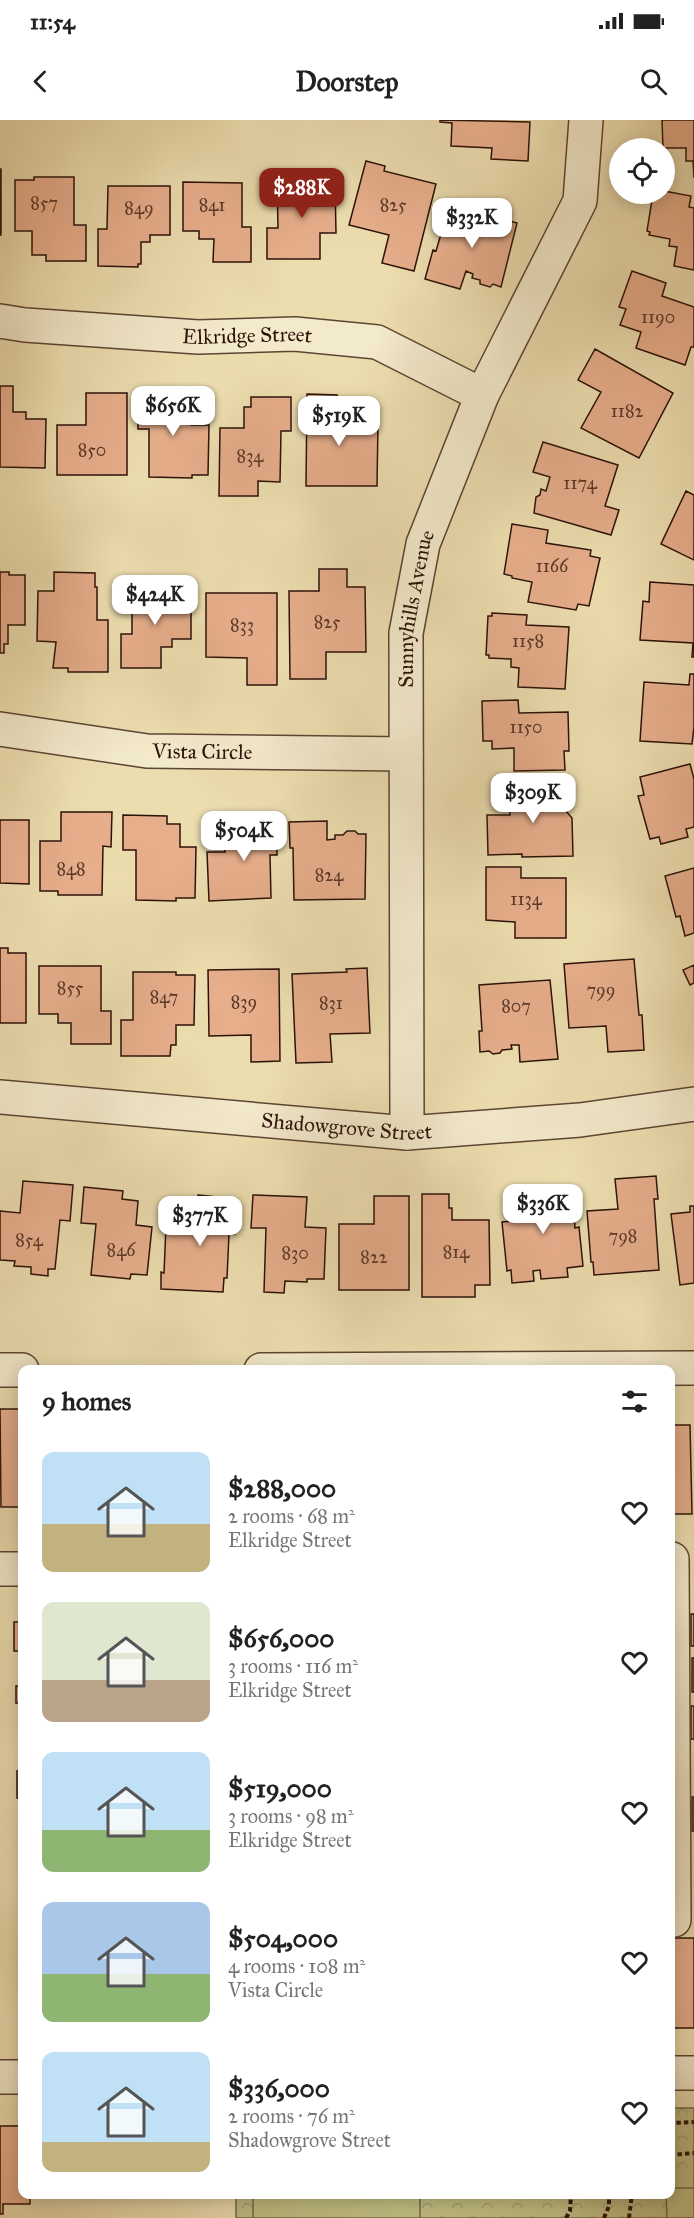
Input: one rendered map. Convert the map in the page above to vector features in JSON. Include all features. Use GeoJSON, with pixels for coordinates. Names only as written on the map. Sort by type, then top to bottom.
{"type":"FeatureCollection","features":[{"type":"Feature","properties":{"kind":"street","name":"Sunnyhills Avenue"},"geometry":{"type":"LineString","coordinates":[[407,1133],[406,633],[423,544],[482,395],[580,201],[586,120]]}},
{"type":"Feature","properties":{"kind":"street","name":"Elkridge Street"},"geometry":{"type":"LineString","coordinates":[[0,321],[25,325],[198,337],[295,334],[376,342],[482,395]]}},
{"type":"Feature","properties":{"kind":"street","name":"Vista Circle"},"geometry":{"type":"LineString","coordinates":[[0,729],[147,751],[406,754]]}},
{"type":"Feature","properties":{"kind":"street","name":"Shadowgrove Street"},"geometry":{"type":"LineString","coordinates":[[0,1097],[407,1133],[580,1120],[694,1104]]}},
{"type":"Feature","properties":{"kind":"street"},"geometry":{"type":"LineString","coordinates":[[675,1368],[694,1368]]}},
{"type":"Feature","properties":{"kind":"street"},"geometry":{"type":"LineString","coordinates":[[0,1370],[18,1370]]}},
{"type":"Feature","properties":{"kind":"street"},"geometry":{"type":"LineString","coordinates":[[679,1559],[679,1920]]}},
{"type":"Feature","properties":{"kind":"street"},"geometry":{"type":"LineString","coordinates":[[0,1569],[18,1569]]}},
{"type":"Feature","properties":{"kind":"street"},"geometry":{"type":"LineString","coordinates":[[675,2073],[694,2073]]}},
{"type":"Feature","properties":{"kind":"street"},"geometry":{"type":"LineString","coordinates":[[0,2077],[18,2077]]}},
{"type":"Feature","properties":{"kind":"path"},"geometry":{"type":"LineString","coordinates":[[675,2123],[694,2122]]}},
{"type":"Feature","properties":{"kind":"path"},"geometry":{"type":"LineString","coordinates":[[675,2155],[694,2153]]}},
{"type":"Feature","properties":{"kind":"path"},"geometry":{"type":"LineString","coordinates":[[566,2218],[570,2211],[571,2199]]}},
{"type":"Feature","properties":{"kind":"path"},"geometry":{"type":"LineString","coordinates":[[604,2218],[609,2199]]}},
{"type":"Feature","properties":{"kind":"path"},"geometry":{"type":"LineString","coordinates":[[629,2218],[631,2199]]}},
{"type":"Feature","properties":{"kind":"green space"},"geometry":{"type":"Polygon","coordinates":[[[675,2108],[694,2108],[694,2218],[236,2218],[236,2199],[675,2199],[675,2108]]]}},
{"type":"Feature","properties":{"kind":"green space"},"geometry":{"type":"Polygon","coordinates":[[[675,2188],[694,2188],[694,2218],[667,2218],[666,2199],[675,2199],[675,2188]]]}},
{"type":"Feature","properties":{"kind":"green space"},"geometry":{"type":"Polygon","coordinates":[[[253,2199],[420,2199],[420,2218],[253,2218],[253,2199]]]}},
{"type":"Feature","properties":{"kind":"building"},"geometry":{"type":"Polygon","coordinates":[[[440,120],[530,122],[528,161],[491,159],[492,148],[451,146],[452,123],[440,122],[440,120]]]}},
{"type":"Feature","properties":{"kind":"building"},"geometry":{"type":"Polygon","coordinates":[[[662,120],[694,120],[694,178],[693,161],[686,161],[686,148],[675,148],[675,138],[663,138],[662,120]]]}},
{"type":"Feature","properties":{"kind":"building"},"geometry":{"type":"Polygon","coordinates":[[[366,161],[385,166],[384,171],[436,184],[414,271],[382,263],[389,235],[349,225],[366,161]]]}},
{"type":"Feature","properties":{"kind":"building"},"geometry":{"type":"Polygon","coordinates":[[[1,169],[1,235],[0,235],[1,169]]]}},
{"type":"Feature","properties":{"kind":"building"},"geometry":{"type":"Polygon","coordinates":[[[34,177],[74,177],[74,225],[86,225],[86,261],[46,261],[46,255],[32,255],[32,231],[15,231],[15,180],[34,180],[34,177]]]}},
{"type":"Feature","properties":{"kind":"building"},"geometry":{"type":"Polygon","coordinates":[[[320,179],[320,182],[335,182],[336,233],[320,233],[320,259],[267,259],[267,228],[278,228],[277,180],[320,179]]]}},
{"type":"Feature","properties":{"kind":"building"},"geometry":{"type":"Polygon","coordinates":[[[183,182],[242,183],[242,227],[251,227],[251,262],[213,262],[214,239],[199,239],[199,231],[183,231],[183,182]]]}},
{"type":"Feature","properties":{"kind":"building"},"geometry":{"type":"Polygon","coordinates":[[[108,186],[170,186],[170,235],[150,235],[150,242],[141,242],[141,264],[138,264],[138,267],[98,266],[98,229],[107,229],[108,186]]]}},
{"type":"Feature","properties":{"kind":"building"},"geometry":{"type":"Polygon","coordinates":[[[675,193],[691,196],[689,207],[694,208],[694,270],[674,266],[677,247],[669,246],[670,239],[649,235],[650,232],[647,231],[651,204],[675,204],[675,193]]]}},
{"type":"Feature","properties":{"kind":"building"},"geometry":{"type":"Polygon","coordinates":[[[450,204],[517,223],[501,287],[493,284],[490,287],[480,284],[480,280],[472,278],[473,274],[466,271],[460,289],[425,279],[450,204]]]}},
{"type":"Feature","properties":{"kind":"building"},"geometry":{"type":"Polygon","coordinates":[[[632,271],[666,283],[662,296],[694,307],[694,347],[691,347],[685,365],[636,348],[641,332],[620,325],[626,309],[619,307],[632,271]]]}},
{"type":"Feature","properties":{"kind":"building"},"geometry":{"type":"Polygon","coordinates":[[[595,349],[673,393],[639,458],[581,428],[601,392],[578,380],[595,349]]]}},
{"type":"Feature","properties":{"kind":"building"},"geometry":{"type":"Polygon","coordinates":[[[0,386],[13,386],[13,412],[26,412],[26,419],[46,419],[45,468],[0,467],[0,386]]]}},
{"type":"Feature","properties":{"kind":"building"},"geometry":{"type":"Polygon","coordinates":[[[86,393],[127,393],[127,475],[57,475],[57,425],[86,425],[86,393]]]}},
{"type":"Feature","properties":{"kind":"building"},"geometry":{"type":"Polygon","coordinates":[[[138,393],[187,394],[186,406],[191,406],[191,425],[209,425],[208,475],[192,475],[192,478],[149,477],[149,429],[138,429],[138,393]]]}},
{"type":"Feature","properties":{"kind":"building"},"geometry":{"type":"Polygon","coordinates":[[[307,394],[337,395],[337,422],[378,422],[377,486],[306,486],[307,394]]]}},
{"type":"Feature","properties":{"kind":"building"},"geometry":{"type":"Polygon","coordinates":[[[251,397],[291,397],[291,431],[281,431],[280,482],[258,481],[258,496],[219,496],[220,428],[244,428],[244,407],[251,407],[251,397]]]}},
{"type":"Feature","properties":{"kind":"building"},"geometry":{"type":"Polygon","coordinates":[[[543,442],[618,465],[605,506],[619,510],[611,535],[534,513],[536,497],[540,495],[541,489],[546,491],[550,477],[533,472],[543,442]]]}},
{"type":"Feature","properties":{"kind":"building"},"geometry":{"type":"Polygon","coordinates":[[[686,491],[694,495],[694,560],[661,544],[686,491]]]}},
{"type":"Feature","properties":{"kind":"building"},"geometry":{"type":"Polygon","coordinates":[[[512,524],[548,530],[546,543],[591,550],[590,556],[600,558],[589,606],[578,604],[576,610],[528,602],[532,582],[504,574],[512,524]]]}},
{"type":"Feature","properties":{"kind":"building"},"geometry":{"type":"Polygon","coordinates":[[[319,569],[347,569],[347,587],[365,587],[366,652],[326,652],[326,679],[290,679],[289,591],[319,591],[319,569]]]}},
{"type":"Feature","properties":{"kind":"building"},"geometry":{"type":"Polygon","coordinates":[[[0,572],[9,572],[9,575],[25,575],[25,625],[8,625],[8,644],[4,644],[4,653],[0,653],[0,572]]]}},
{"type":"Feature","properties":{"kind":"building"},"geometry":{"type":"Polygon","coordinates":[[[54,572],[95,573],[97,620],[108,620],[108,672],[68,672],[68,668],[53,668],[56,642],[37,641],[38,591],[54,591],[54,572]]]}},
{"type":"Feature","properties":{"kind":"building"},"geometry":{"type":"Polygon","coordinates":[[[650,582],[694,585],[694,657],[692,657],[693,643],[640,640],[643,601],[649,602],[650,582]]]}},
{"type":"Feature","properties":{"kind":"building"},"geometry":{"type":"Polygon","coordinates":[[[132,590],[191,590],[191,639],[172,639],[172,647],[161,647],[161,668],[121,668],[121,634],[132,634],[132,590]]]}},
{"type":"Feature","properties":{"kind":"building"},"geometry":{"type":"Polygon","coordinates":[[[206,593],[277,593],[277,685],[247,685],[247,658],[206,657],[206,593]]]}},
{"type":"Feature","properties":{"kind":"building"},"geometry":{"type":"Polygon","coordinates":[[[492,613],[527,615],[526,625],[569,627],[565,689],[518,687],[519,668],[511,667],[511,659],[489,658],[489,655],[486,655],[488,616],[492,616],[492,613]]]}},
{"type":"Feature","properties":{"kind":"building"},"geometry":{"type":"Polygon","coordinates":[[[690,674],[694,674],[692,744],[640,741],[644,682],[689,685],[690,674]]]}},
{"type":"Feature","properties":{"kind":"building"},"geometry":{"type":"Polygon","coordinates":[[[518,700],[519,713],[568,712],[569,751],[564,751],[565,770],[514,771],[514,748],[492,749],[492,741],[483,741],[482,701],[518,700]]]}},
{"type":"Feature","properties":{"kind":"building"},"geometry":{"type":"Polygon","coordinates":[[[690,764],[694,779],[694,827],[686,829],[688,837],[661,844],[659,837],[650,839],[638,796],[644,795],[640,777],[690,764]]]}},
{"type":"Feature","properties":{"kind":"building"},"geometry":{"type":"Polygon","coordinates":[[[565,783],[566,811],[572,818],[573,856],[488,855],[487,815],[510,815],[509,802],[517,802],[517,784],[565,783]]]}},
{"type":"Feature","properties":{"kind":"building"},"geometry":{"type":"Polygon","coordinates":[[[61,812],[112,812],[111,847],[103,846],[102,895],[58,895],[58,891],[40,891],[40,841],[61,841],[61,812]]]}},
{"type":"Feature","properties":{"kind":"building"},"geometry":{"type":"Polygon","coordinates":[[[123,815],[167,816],[167,824],[180,824],[180,847],[196,847],[195,898],[176,898],[176,901],[136,900],[136,850],[123,850],[123,815]]]}},
{"type":"Feature","properties":{"kind":"building"},"geometry":{"type":"Polygon","coordinates":[[[276,818],[277,855],[270,855],[271,898],[209,901],[207,852],[225,852],[224,843],[233,842],[233,822],[236,822],[236,819],[276,818]]]}},
{"type":"Feature","properties":{"kind":"building"},"geometry":{"type":"Polygon","coordinates":[[[0,820],[29,820],[29,884],[0,883],[0,820]]]}},
{"type":"Feature","properties":{"kind":"building"},"geometry":{"type":"Polygon","coordinates":[[[327,821],[327,840],[335,839],[335,835],[343,835],[347,831],[366,834],[365,899],[294,900],[293,848],[290,848],[289,822],[327,821]]]}},
{"type":"Feature","properties":{"kind":"building"},"geometry":{"type":"Polygon","coordinates":[[[486,867],[521,867],[521,878],[566,878],[566,938],[515,938],[515,922],[486,920],[486,867]]]}},
{"type":"Feature","properties":{"kind":"building"},"geometry":{"type":"Polygon","coordinates":[[[694,868],[694,933],[685,936],[680,916],[676,917],[665,876],[694,868]]]}},
{"type":"Feature","properties":{"kind":"building"},"geometry":{"type":"Polygon","coordinates":[[[0,948],[8,948],[8,953],[26,953],[26,1023],[0,1023],[0,948]]]}},
{"type":"Feature","properties":{"kind":"building"},"geometry":{"type":"Polygon","coordinates":[[[634,959],[639,1015],[642,1015],[644,1050],[608,1052],[606,1026],[569,1028],[564,964],[634,959]]]}},
{"type":"Feature","properties":{"kind":"building"},"geometry":{"type":"Polygon","coordinates":[[[694,965],[694,983],[690,985],[683,970],[694,965]]]}},
{"type":"Feature","properties":{"kind":"building"},"geometry":{"type":"Polygon","coordinates":[[[39,966],[101,966],[101,1011],[111,1011],[111,1044],[71,1044],[71,1023],[58,1023],[58,1014],[39,1014],[39,966]]]}},
{"type":"Feature","properties":{"kind":"building"},"geometry":{"type":"Polygon","coordinates":[[[367,968],[370,1033],[330,1034],[332,1062],[296,1063],[292,974],[347,972],[346,969],[367,968]]]}},
{"type":"Feature","properties":{"kind":"building"},"geometry":{"type":"Polygon","coordinates":[[[279,969],[280,1061],[251,1062],[251,1035],[209,1036],[208,970],[279,969]]]}},
{"type":"Feature","properties":{"kind":"building"},"geometry":{"type":"Polygon","coordinates":[[[133,972],[176,972],[176,975],[195,975],[194,1025],[176,1025],[176,1045],[171,1045],[170,1056],[121,1056],[121,1020],[133,1020],[133,972]]]}},
{"type":"Feature","properties":{"kind":"building"},"geometry":{"type":"Polygon","coordinates":[[[550,980],[558,1059],[520,1062],[519,1045],[511,1045],[512,1049],[502,1050],[500,1053],[480,1052],[479,1031],[482,1031],[479,985],[550,980]]]}},
{"type":"Feature","properties":{"kind":"building"},"geometry":{"type":"Polygon","coordinates":[[[656,1176],[658,1199],[654,1199],[659,1270],[594,1275],[587,1211],[618,1209],[615,1179],[656,1176]]]}},
{"type":"Feature","properties":{"kind":"building"},"geometry":{"type":"Polygon","coordinates":[[[23,1181],[73,1185],[70,1221],[60,1220],[55,1269],[48,1269],[48,1276],[31,1274],[31,1267],[14,1266],[15,1261],[0,1260],[0,1211],[20,1213],[23,1181]]]}},
{"type":"Feature","properties":{"kind":"building"},"geometry":{"type":"Polygon","coordinates":[[[572,1185],[575,1228],[579,1227],[583,1266],[567,1268],[568,1277],[541,1279],[540,1270],[533,1271],[534,1281],[512,1283],[511,1270],[507,1271],[502,1222],[521,1220],[518,1190],[572,1185]]]}},
{"type":"Feature","properties":{"kind":"building"},"geometry":{"type":"Polygon","coordinates":[[[84,1187],[123,1191],[122,1199],[138,1201],[136,1225],[152,1227],[147,1275],[131,1274],[130,1279],[91,1275],[96,1224],[81,1223],[84,1187]]]}},
{"type":"Feature","properties":{"kind":"building"},"geometry":{"type":"Polygon","coordinates":[[[422,1194],[449,1194],[452,1220],[489,1220],[490,1285],[475,1285],[475,1297],[422,1297],[422,1194]]]}},
{"type":"Feature","properties":{"kind":"building"},"geometry":{"type":"Polygon","coordinates":[[[198,1195],[237,1199],[235,1234],[229,1234],[227,1278],[224,1278],[223,1292],[161,1289],[166,1226],[184,1227],[184,1217],[193,1217],[194,1198],[198,1199],[198,1195]]]}},
{"type":"Feature","properties":{"kind":"building"},"geometry":{"type":"Polygon","coordinates":[[[253,1195],[307,1197],[305,1227],[326,1228],[324,1279],[307,1279],[307,1282],[285,1281],[284,1293],[264,1292],[266,1228],[251,1228],[253,1195]]]}},
{"type":"Feature","properties":{"kind":"building"},"geometry":{"type":"Polygon","coordinates":[[[374,1196],[409,1196],[409,1290],[339,1290],[339,1224],[374,1224],[374,1196]]]}},
{"type":"Feature","properties":{"kind":"building"},"geometry":{"type":"Polygon","coordinates":[[[690,1206],[694,1206],[694,1283],[680,1285],[671,1214],[690,1212],[690,1206]]]}},
{"type":"Feature","properties":{"kind":"building"},"geometry":{"type":"Polygon","coordinates":[[[0,1409],[18,1409],[18,1507],[1,1507],[0,1409]]]}},
{"type":"Feature","properties":{"kind":"building"},"geometry":{"type":"Polygon","coordinates":[[[675,1425],[690,1425],[692,1514],[675,1514],[675,1425]]]}},
{"type":"Feature","properties":{"kind":"building"},"geometry":{"type":"Polygon","coordinates":[[[691,1614],[694,1614],[694,1646],[691,1646],[691,1614]]]}},
{"type":"Feature","properties":{"kind":"building"},"geometry":{"type":"Polygon","coordinates":[[[14,1622],[18,1622],[18,1651],[14,1651],[14,1622]]]}},
{"type":"Feature","properties":{"kind":"building"},"geometry":{"type":"Polygon","coordinates":[[[692,1658],[694,1658],[694,1692],[692,1692],[692,1658]]]}},
{"type":"Feature","properties":{"kind":"building"},"geometry":{"type":"Polygon","coordinates":[[[16,1686],[18,1686],[18,1703],[16,1703],[16,1686]]]}},
{"type":"Feature","properties":{"kind":"building"},"geometry":{"type":"Polygon","coordinates":[[[691,1706],[694,1706],[694,1739],[691,1739],[691,1706]]]}},
{"type":"Feature","properties":{"kind":"building"},"geometry":{"type":"Polygon","coordinates":[[[17,1771],[18,1771],[18,1798],[17,1771]]]}},
{"type":"Feature","properties":{"kind":"building"},"geometry":{"type":"Polygon","coordinates":[[[692,1797],[694,1797],[694,1831],[692,1831],[692,1797]]]}},
{"type":"Feature","properties":{"kind":"building"},"geometry":{"type":"Polygon","coordinates":[[[675,1938],[694,1938],[694,2028],[675,2028],[675,1938]]]}},
{"type":"Feature","properties":{"kind":"building"},"geometry":{"type":"Polygon","coordinates":[[[0,2126],[18,2126],[18,2199],[30,2199],[30,2204],[3,2204],[3,2214],[0,2214],[0,2126]]]}}]}
